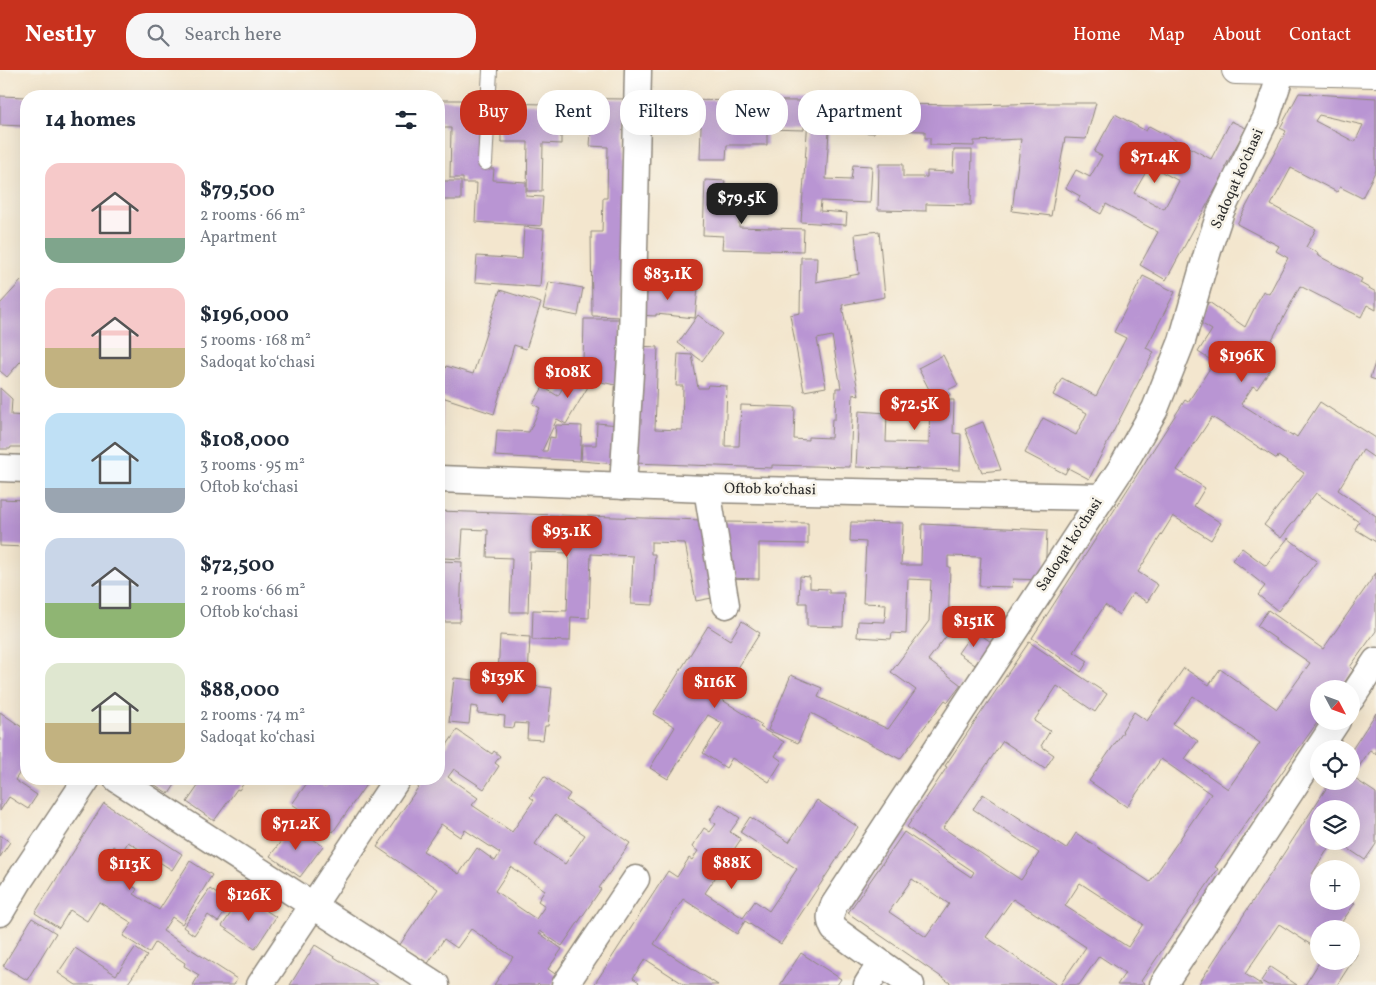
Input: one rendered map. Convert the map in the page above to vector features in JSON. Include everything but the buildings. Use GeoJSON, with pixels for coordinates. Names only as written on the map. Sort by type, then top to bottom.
{"type":"FeatureCollection","features":[{"type":"Feature","properties":{"kind":"street"},"geometry":{"type":"LineString","coordinates":[[623,486],[632,341],[638,70]]}},
{"type":"Feature","properties":{"kind":"street"},"geometry":{"type":"LineString","coordinates":[[1236,70],[1376,73]]}},
{"type":"Feature","properties":{"kind":"street","name":"Sadoqat koʻchasi"},"geometry":{"type":"LineString","coordinates":[[911,985],[873,974],[834,929],[830,922],[830,914],[834,905],[1122,467],[1155,409],[1182,342],[1221,211],[1267,116],[1282,71]]}},
{"type":"Feature","properties":{"kind":"street"},"geometry":{"type":"LineString","coordinates":[[0,468],[20,468]]}},
{"type":"Feature","properties":{"kind":"street","name":"Oftob koʻchasi"},"geometry":{"type":"LineString","coordinates":[[445,479],[708,489],[1102,497]]}},
{"type":"Feature","properties":{"kind":"street"},"geometry":{"type":"LineString","coordinates":[[708,489],[726,605]]}},
{"type":"Feature","properties":{"kind":"street"},"geometry":{"type":"LineString","coordinates":[[1360,686],[1376,662]]}},
{"type":"Feature","properties":{"kind":"street"},"geometry":{"type":"LineString","coordinates":[[1163,985],[1331,730]]}},
{"type":"Feature","properties":{"kind":"street"},"geometry":{"type":"LineString","coordinates":[[0,913],[18,881],[83,785]]}},
{"type":"Feature","properties":{"kind":"street"},"geometry":{"type":"LineString","coordinates":[[126,785],[436,985]]}},
{"type":"Feature","properties":{"kind":"street"},"geometry":{"type":"LineString","coordinates":[[260,985],[314,906],[392,785]]}},
{"type":"Feature","properties":{"kind":"street"},"geometry":{"type":"LineString","coordinates":[[565,985],[636,879]]}},
{"type":"Feature","properties":{"kind":"lane"},"geometry":{"type":"LineString","coordinates":[[485,163],[490,70]]}}]}
